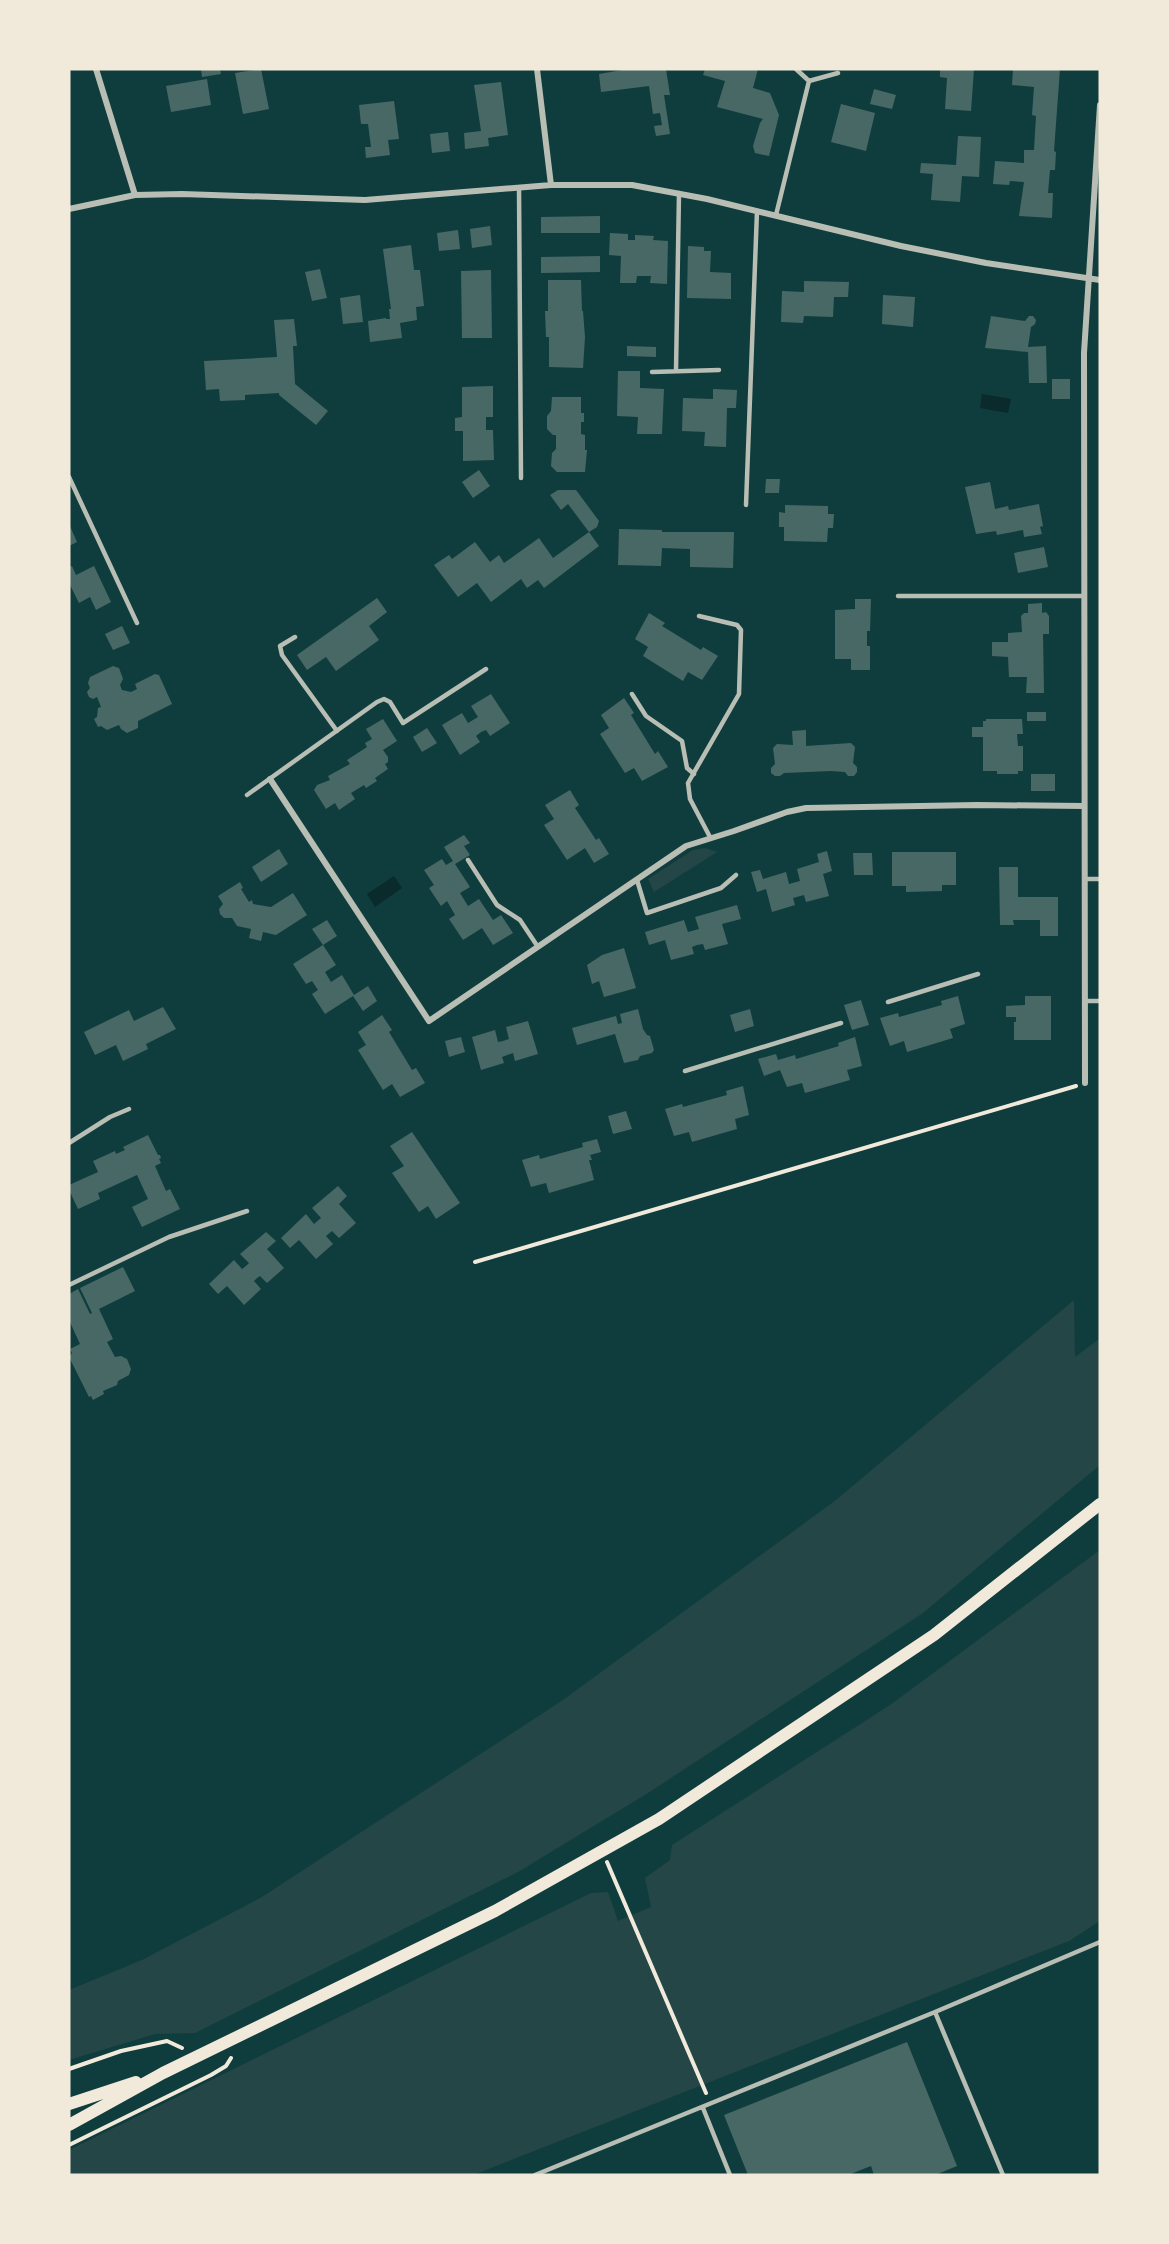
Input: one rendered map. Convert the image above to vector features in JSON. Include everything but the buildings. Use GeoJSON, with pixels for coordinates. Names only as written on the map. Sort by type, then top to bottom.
{"type":"FeatureCollection","features":[{"type":"Feature","properties":{"kind":"main road"},"geometry":{"type":"LineString","coordinates":[[69,2125],[163,2073],[495,1911],[659,1819],[934,1635],[1100,1503]]}},
{"type":"Feature","properties":{"kind":"main road"},"geometry":{"type":"LineString","coordinates":[[69,2104],[163,2073]]}},
{"type":"Feature","properties":{"kind":"street"},"geometry":{"type":"LineString","coordinates":[[96,69],[135,195]]}},
{"type":"Feature","properties":{"kind":"street"},"geometry":{"type":"LineString","coordinates":[[537,69],[551,185]]}},
{"type":"Feature","properties":{"kind":"street"},"geometry":{"type":"LineString","coordinates":[[1085,1083],[1084,353],[1100,105]]}},
{"type":"Feature","properties":{"kind":"street"},"geometry":{"type":"LineString","coordinates":[[69,209],[135,195],[182,194],[365,200],[551,185],[632,185],[757,210],[901,246],[965,259],[1100,280]]}},
{"type":"Feature","properties":{"kind":"street"},"geometry":{"type":"LineString","coordinates":[[270,779],[429,1021],[686,846],[710,837],[806,808],[1084,806]]}},
{"type":"Feature","properties":{"kind":"lane"},"geometry":{"type":"LineString","coordinates":[[796,69],[809,81]]}},
{"type":"Feature","properties":{"kind":"lane"},"geometry":{"type":"LineString","coordinates":[[809,81],[838,73]]}},
{"type":"Feature","properties":{"kind":"lane"},"geometry":{"type":"LineString","coordinates":[[776,215],[809,81]]}},
{"type":"Feature","properties":{"kind":"lane"},"geometry":{"type":"LineString","coordinates":[[519,188],[521,478]]}},
{"type":"Feature","properties":{"kind":"lane"},"geometry":{"type":"LineString","coordinates":[[676,371],[679,193]]}},
{"type":"Feature","properties":{"kind":"lane"},"geometry":{"type":"LineString","coordinates":[[746,505],[757,210]]}},
{"type":"Feature","properties":{"kind":"lane"},"geometry":{"type":"LineString","coordinates":[[652,372],[719,370]]}},
{"type":"Feature","properties":{"kind":"lane"},"geometry":{"type":"LineString","coordinates":[[69,477],[137,622]]}},
{"type":"Feature","properties":{"kind":"lane"},"geometry":{"type":"LineString","coordinates":[[898,596],[1084,596]]}},
{"type":"Feature","properties":{"kind":"lane"},"geometry":{"type":"LineString","coordinates":[[699,616],[737,625],[741,630],[739,694],[688,783],[688,792],[710,837]]}},
{"type":"Feature","properties":{"kind":"lane"},"geometry":{"type":"LineString","coordinates":[[295,637],[280,646],[282,655],[338,731]]}},
{"type":"Feature","properties":{"kind":"lane"},"geometry":{"type":"LineString","coordinates":[[247,795],[384,699],[390,702],[403,723],[486,669]]}},
{"type":"Feature","properties":{"kind":"lane"},"geometry":{"type":"LineString","coordinates":[[632,694],[646,716],[682,741],[687,768],[694,774]]}},
{"type":"Feature","properties":{"kind":"lane"},"geometry":{"type":"LineString","coordinates":[[468,860],[497,905],[520,920],[538,947]]}},
{"type":"Feature","properties":{"kind":"lane"},"geometry":{"type":"LineString","coordinates":[[637,880],[647,913],[721,888],[736,875]]}},
{"type":"Feature","properties":{"kind":"lane"},"geometry":{"type":"LineString","coordinates":[[1084,879],[1100,879]]}},
{"type":"Feature","properties":{"kind":"lane"},"geometry":{"type":"LineString","coordinates":[[888,1002],[978,974]]}},
{"type":"Feature","properties":{"kind":"lane"},"geometry":{"type":"LineString","coordinates":[[1085,1001],[1100,1001]]}},
{"type":"Feature","properties":{"kind":"lane"},"geometry":{"type":"LineString","coordinates":[[685,1071],[841,1023]]}},
{"type":"Feature","properties":{"kind":"lane"},"geometry":{"type":"LineString","coordinates":[[69,1143],[110,1117],[129,1109]]}},
{"type":"Feature","properties":{"kind":"lane"},"geometry":{"type":"LineString","coordinates":[[69,1285],[169,1237],[247,1211]]}},
{"type":"Feature","properties":{"kind":"lane"},"geometry":{"type":"LineString","coordinates":[[535,2175],[703,2108],[1100,1942]]}},
{"type":"Feature","properties":{"kind":"lane"},"geometry":{"type":"LineString","coordinates":[[1094,1946],[1100,1952]]}},
{"type":"Feature","properties":{"kind":"lane"},"geometry":{"type":"LineString","coordinates":[[935,2012],[1003,2175]]}},
{"type":"Feature","properties":{"kind":"lane"},"geometry":{"type":"LineString","coordinates":[[703,2108],[730,2175]]}},
{"type":"Feature","properties":{"kind":"path"},"geometry":{"type":"LineString","coordinates":[[475,1262],[1085,1083]]}},
{"type":"Feature","properties":{"kind":"path"},"geometry":{"type":"LineString","coordinates":[[602,1850],[711,2104]]}},
{"type":"Feature","properties":{"kind":"path"},"geometry":{"type":"LineString","coordinates":[[69,2145],[212,2075],[226,2066],[245,2033]]}},
{"type":"Feature","properties":{"kind":"path"},"geometry":{"type":"LineString","coordinates":[[69,2069],[122,2051],[167,2041],[199,2055]]}},
{"type":"Feature","properties":{"kind":"shaded area"},"geometry":{"type":"Polygon","coordinates":[[[982,394],[1011,399],[1008,413],[980,408],[982,394]]]}},
{"type":"Feature","properties":{"kind":"shaded area"},"geometry":{"type":"Polygon","coordinates":[[[705,848],[717,852],[654,892],[648,879],[693,850],[705,848]]]}},
{"type":"Feature","properties":{"kind":"shaded area"},"geometry":{"type":"Polygon","coordinates":[[[394,876],[402,888],[375,907],[367,894],[394,876]]]}},
{"type":"Feature","properties":{"kind":"shaded area"},"geometry":{"type":"Polygon","coordinates":[[[1100,1078],[1100,1465],[923,1613],[648,1793],[518,1872],[195,2033],[155,2034],[69,2060],[69,1990],[142,1960],[262,1897],[563,1700],[836,1500],[1074,1300],[1075,1357],[1099,1339],[1100,1078]]]}},
{"type":"Feature","properties":{"kind":"shaded area"},"geometry":{"type":"Polygon","coordinates":[[[1100,1550],[1100,1921],[1069,1941],[473,2175],[69,2175],[69,2150],[591,1893],[608,1892],[618,1921],[651,1907],[645,1878],[670,1860],[672,1845],[890,1705],[1100,1550]]]}}]}
